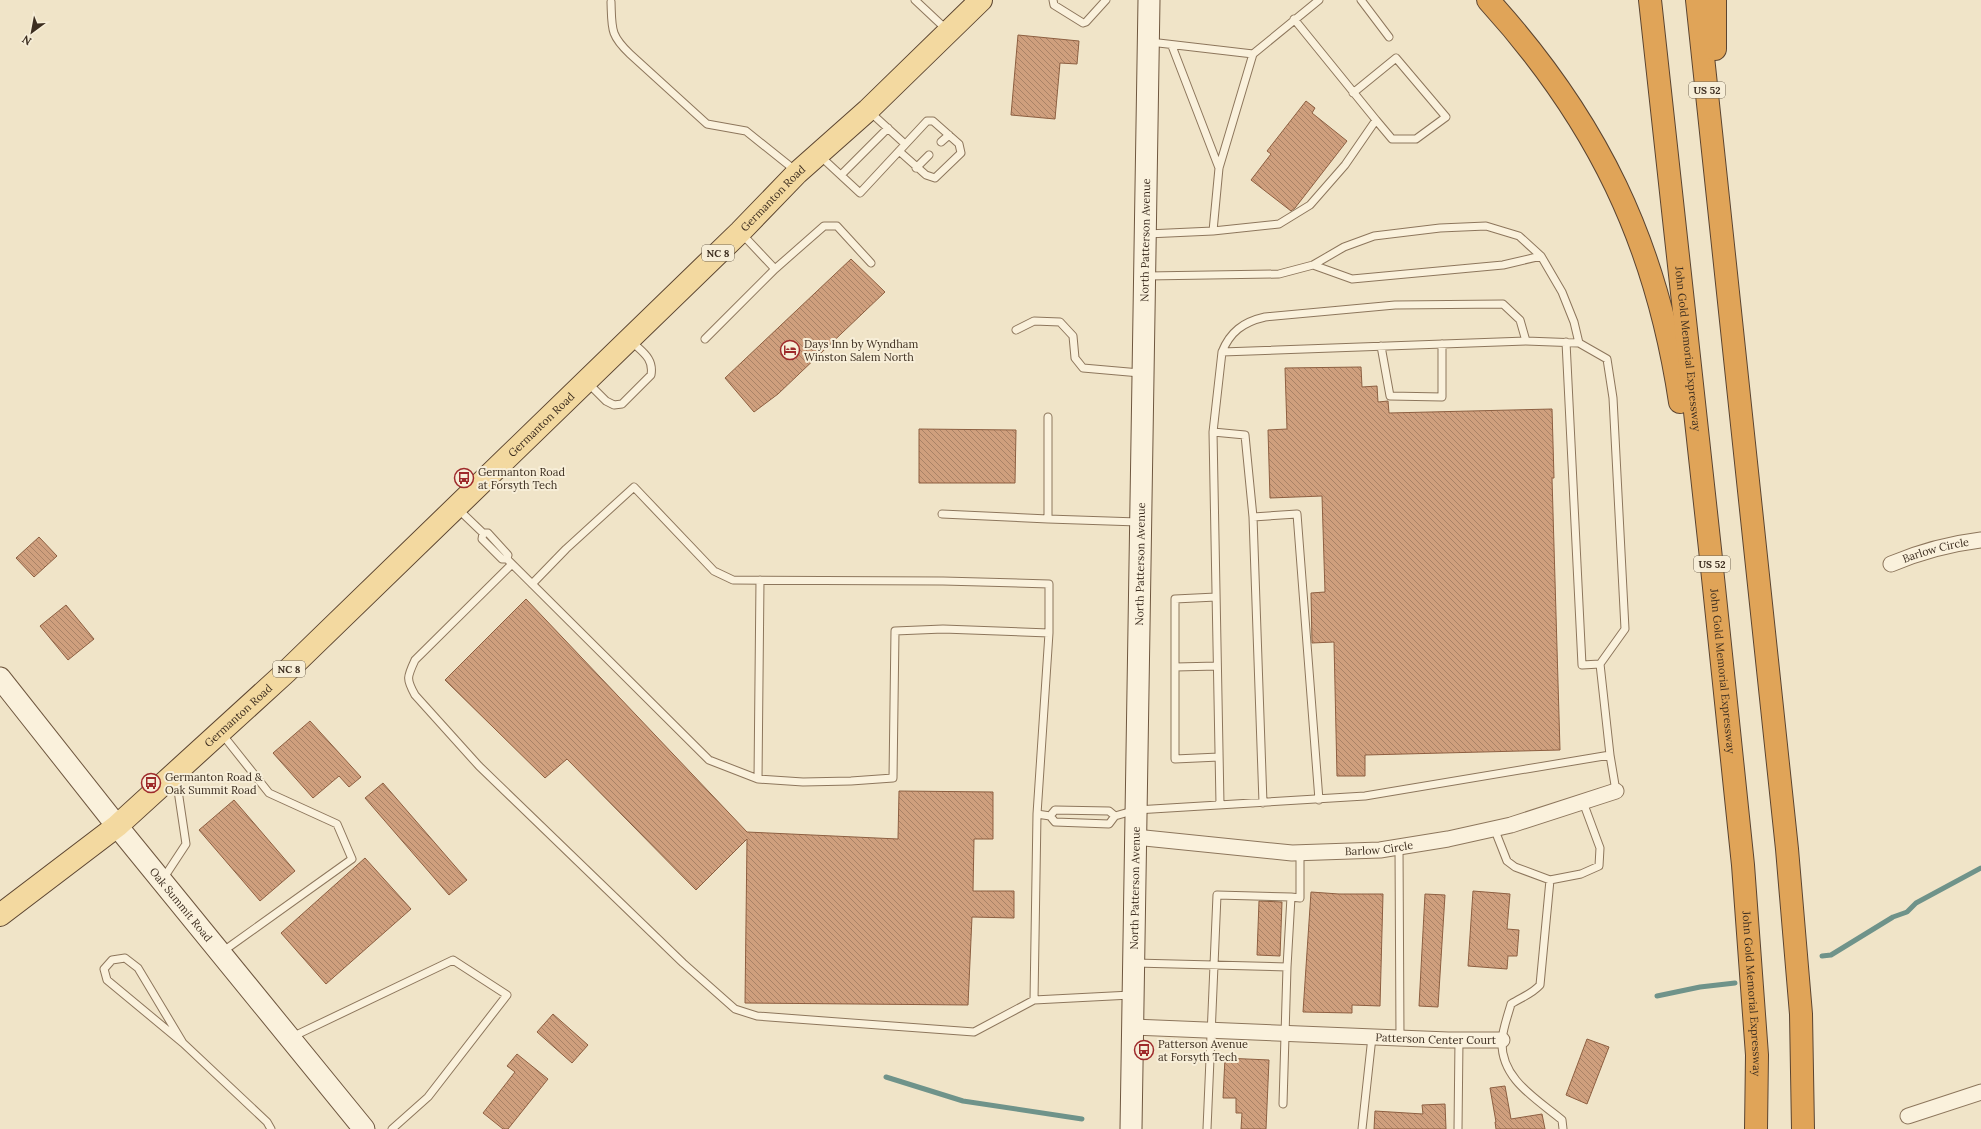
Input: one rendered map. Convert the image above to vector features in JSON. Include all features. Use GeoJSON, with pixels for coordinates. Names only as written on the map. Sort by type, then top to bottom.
{"type":"FeatureCollection","features":[{"type":"Feature","properties":{"kind":"highway"},"geometry":{"type":"LineString","coordinates":[[1488,0],[1544,66],[1566,96],[1608,168],[1643,246],[1655,284],[1670,342],[1682,418],[1691,492],[1710,549]]}},
{"type":"Feature","properties":{"kind":"highway","name":"John Gold Memorial Expressway"},"geometry":{"type":"LineString","coordinates":[[1650,0],[1743,865],[1757,1055],[1756,1129]]}},
{"type":"Feature","properties":{"kind":"highway","name":"US 52"},"geometry":{"type":"LineString","coordinates":[[1697,0],[1798,970],[1801,1014],[1803,1129]]}},
{"type":"Feature","properties":{"kind":"highway"},"geometry":{"type":"LineString","coordinates":[[1715,0],[1717,181]]}},
{"type":"Feature","properties":{"kind":"main road","name":"Germanton Road"},"geometry":{"type":"LineString","coordinates":[[0,915],[117,826],[286,672],[630,340],[740,232],[797,173],[868,110],[981,0]]}},
{"type":"Feature","properties":{"kind":"main road","name":"North Patterson Avenue"},"geometry":{"type":"LineString","coordinates":[[1132,1129],[1133,963],[1149,0]]}},
{"type":"Feature","properties":{"kind":"main road","name":"Oak Summit Road"},"geometry":{"type":"LineString","coordinates":[[0,678],[117,826],[364,1129]]}},
{"type":"Feature","properties":{"kind":"street","name":"Barlow Circle"},"geometry":{"type":"LineString","coordinates":[[1891,564],[1926,550],[1955,543],[1981,540]]}},
{"type":"Feature","properties":{"kind":"street","name":"Barlow Circle"},"geometry":{"type":"LineString","coordinates":[[1135,837],[1300,852],[1380,850],[1448,839],[1494,828],[1584,802],[1616,791]]}},
{"type":"Feature","properties":{"kind":"street","name":"Patterson Center Court"},"geometry":{"type":"LineString","coordinates":[[1133,1026],[1372,1037],[1502,1040]]}},
{"type":"Feature","properties":{"kind":"street"},"geometry":{"type":"LineString","coordinates":[[1908,1116],[1981,1092]]}},
{"type":"Feature","properties":{"kind":"lane"},"geometry":{"type":"LineString","coordinates":[[915,0],[948,32]]}},
{"type":"Feature","properties":{"kind":"lane"},"geometry":{"type":"LineString","coordinates":[[1053,0],[1054,5],[1083,23],[1086,22],[1106,0]]}},
{"type":"Feature","properties":{"kind":"lane"},"geometry":{"type":"LineString","coordinates":[[1213,231],[1219,168],[1253,54],[1319,0]]}},
{"type":"Feature","properties":{"kind":"lane"},"geometry":{"type":"LineString","coordinates":[[1361,0],[1389,37]]}},
{"type":"Feature","properties":{"kind":"lane"},"geometry":{"type":"LineString","coordinates":[[611,2],[612,29],[618,42],[630,54],[707,124],[746,131],[797,173]]}},
{"type":"Feature","properties":{"kind":"lane"},"geometry":{"type":"LineString","coordinates":[[1294,19],[1353,93],[1392,139],[1416,139],[1446,117],[1396,58],[1353,93]]}},
{"type":"Feature","properties":{"kind":"lane"},"geometry":{"type":"LineString","coordinates":[[1148,42],[1172,46],[1253,54]]}},
{"type":"Feature","properties":{"kind":"lane"},"geometry":{"type":"LineString","coordinates":[[1172,46],[1219,168]]}},
{"type":"Feature","properties":{"kind":"lane"},"geometry":{"type":"LineString","coordinates":[[868,110],[905,144]]}},
{"type":"Feature","properties":{"kind":"lane"},"geometry":{"type":"LineString","coordinates":[[1146,234],[1213,231],[1279,224],[1310,206],[1345,165],[1376,120]]}},
{"type":"Feature","properties":{"kind":"lane"},"geometry":{"type":"LineString","coordinates":[[818,154],[860,193],[905,144],[927,121],[933,121],[959,144],[961,153],[935,178],[926,175],[916,168],[899,151]]}},
{"type":"Feature","properties":{"kind":"lane"},"geometry":{"type":"LineString","coordinates":[[841,175],[888,128]]}},
{"type":"Feature","properties":{"kind":"lane"},"geometry":{"type":"LineString","coordinates":[[941,142],[949,135]]}},
{"type":"Feature","properties":{"kind":"lane"},"geometry":{"type":"LineString","coordinates":[[916,168],[929,155]]}},
{"type":"Feature","properties":{"kind":"lane"},"geometry":{"type":"LineString","coordinates":[[705,339],[775,269],[824,226],[838,226],[870,262]]}},
{"type":"Feature","properties":{"kind":"lane"},"geometry":{"type":"LineString","coordinates":[[1144,276],[1279,274],[1313,265],[1344,247],[1374,236],[1440,228],[1486,226],[1519,236],[1541,256],[1562,292],[1574,322],[1579,342]]}},
{"type":"Feature","properties":{"kind":"lane"},"geometry":{"type":"LineString","coordinates":[[740,232],[775,269]]}},
{"type":"Feature","properties":{"kind":"lane"},"geometry":{"type":"LineString","coordinates":[[1313,265],[1352,279],[1503,265],[1541,256]]}},
{"type":"Feature","properties":{"kind":"lane"},"geometry":{"type":"LineString","coordinates":[[1220,804],[1213,432],[1222,352],[1226,341],[1238,327],[1253,320],[1395,305],[1503,304],[1520,320],[1526,341]]}},
{"type":"Feature","properties":{"kind":"lane"},"geometry":{"type":"LineString","coordinates":[[1016,330],[1034,320],[1060,322],[1073,336],[1075,358],[1083,368],[1143,373]]}},
{"type":"Feature","properties":{"kind":"lane"},"geometry":{"type":"LineString","coordinates":[[586,381],[606,401],[614,405],[622,404],[651,375],[652,369],[651,361],[630,340]]}},
{"type":"Feature","properties":{"kind":"lane"},"geometry":{"type":"LineString","coordinates":[[1222,352],[1526,341],[1579,342],[1607,359],[1613,398],[1625,629],[1600,664],[1610,755],[1616,791]]}},
{"type":"Feature","properties":{"kind":"lane"},"geometry":{"type":"LineString","coordinates":[[1566,342],[1582,665],[1600,664]]}},
{"type":"Feature","properties":{"kind":"lane"},"geometry":{"type":"LineString","coordinates":[[1382,346],[1390,396],[1442,397],[1442,344]]}},
{"type":"Feature","properties":{"kind":"lane"},"geometry":{"type":"LineString","coordinates":[[1048,417],[1048,518]]}},
{"type":"Feature","properties":{"kind":"lane"},"geometry":{"type":"LineString","coordinates":[[1213,432],[1245,435],[1253,517],[1263,803]]}},
{"type":"Feature","properties":{"kind":"lane"},"geometry":{"type":"LineString","coordinates":[[532,584],[566,549],[634,487],[714,572],[733,580],[1049,584],[1049,633],[1037,814],[1034,1000]]}},
{"type":"Feature","properties":{"kind":"lane"},"geometry":{"type":"LineString","coordinates":[[457,507],[482,533],[482,539],[502,559],[509,562],[532,584],[709,760],[758,779],[803,782],[893,778],[895,631],[943,629],[1049,633]]}},
{"type":"Feature","properties":{"kind":"lane"},"geometry":{"type":"LineString","coordinates":[[942,514],[1140,522]]}},
{"type":"Feature","properties":{"kind":"lane"},"geometry":{"type":"LineString","coordinates":[[1253,517],[1297,514],[1319,800]]}},
{"type":"Feature","properties":{"kind":"lane"},"geometry":{"type":"LineString","coordinates":[[509,562],[415,660],[408,674],[408,682],[415,695],[479,766],[683,963],[735,1009],[756,1016],[974,1032],[1034,1000],[1133,995]]}},
{"type":"Feature","properties":{"kind":"lane"},"geometry":{"type":"LineString","coordinates":[[758,779],[760,580]]}},
{"type":"Feature","properties":{"kind":"lane"},"geometry":{"type":"LineString","coordinates":[[1216,597],[1175,599],[1175,759],[1219,757]]}},
{"type":"Feature","properties":{"kind":"lane"},"geometry":{"type":"LineString","coordinates":[[1176,668],[1217,666]]}},
{"type":"Feature","properties":{"kind":"lane"},"geometry":{"type":"LineString","coordinates":[[220,952],[352,859],[336,824],[269,793],[221,732]]}},
{"type":"Feature","properties":{"kind":"lane"},"geometry":{"type":"LineString","coordinates":[[1037,814],[1050,816],[1055,822],[1109,824],[1115,816],[1136,810],[1365,796],[1610,755]]}},
{"type":"Feature","properties":{"kind":"lane"},"geometry":{"type":"LineString","coordinates":[[162,881],[186,844],[175,774]]}},
{"type":"Feature","properties":{"kind":"lane"},"geometry":{"type":"LineString","coordinates":[[1494,828],[1507,861],[1515,867],[1550,880],[1580,874],[1599,866],[1600,848],[1584,802]]}},
{"type":"Feature","properties":{"kind":"lane"},"geometry":{"type":"LineString","coordinates":[[1050,816],[1055,810],[1110,811],[1115,816]]}},
{"type":"Feature","properties":{"kind":"lane"},"geometry":{"type":"LineString","coordinates":[[1399,847],[1400,1038]]}},
{"type":"Feature","properties":{"kind":"lane"},"geometry":{"type":"LineString","coordinates":[[1207,1129],[1217,895],[1300,898],[1300,852]]}},
{"type":"Feature","properties":{"kind":"lane","name":"Patterson Center Court"},"geometry":{"type":"LineString","coordinates":[[1502,1040],[1511,1004],[1522,997],[1532,994],[1540,985],[1550,880]]}},
{"type":"Feature","properties":{"kind":"lane"},"geometry":{"type":"LineString","coordinates":[[1283,1104],[1291,897]]}},
{"type":"Feature","properties":{"kind":"lane"},"geometry":{"type":"LineString","coordinates":[[183,1043],[138,968],[125,958],[112,960],[104,969],[107,980],[183,1043],[267,1122],[271,1129]]}},
{"type":"Feature","properties":{"kind":"lane"},"geometry":{"type":"LineString","coordinates":[[290,1038],[453,960],[507,995],[428,1097],[392,1129]]}},
{"type":"Feature","properties":{"kind":"lane"},"geometry":{"type":"LineString","coordinates":[[1133,963],[1288,967]]}},
{"type":"Feature","properties":{"kind":"lane"},"geometry":{"type":"LineString","coordinates":[[1362,1129],[1372,1037]]}},
{"type":"Feature","properties":{"kind":"lane"},"geometry":{"type":"LineString","coordinates":[[1458,1040],[1458,1129]]}},
{"type":"Feature","properties":{"kind":"lane"},"geometry":{"type":"LineString","coordinates":[[1502,1040],[1506,1067],[1517,1082],[1533,1098],[1562,1120],[1563,1129]]}},
{"type":"Feature","properties":{"kind":"building"},"geometry":{"type":"Polygon","coordinates":[[[1018,35],[1079,41],[1077,64],[1060,63],[1055,119],[1011,115],[1018,35]]]}},
{"type":"Feature","properties":{"kind":"building"},"geometry":{"type":"Polygon","coordinates":[[[1306,101],[1315,108],[1312,113],[1347,141],[1295,208],[1291,211],[1251,180],[1271,154],[1267,151],[1306,101]]]}},
{"type":"Feature","properties":{"kind":"building","name":"Days Inn by Wyndham Winston Salem North"},"geometry":{"type":"Polygon","coordinates":[[[851,259],[885,292],[778,394],[754,412],[725,378],[851,259]]]}},
{"type":"Feature","properties":{"kind":"building"},"geometry":{"type":"Polygon","coordinates":[[[1361,367],[1362,387],[1377,386],[1378,402],[1388,401],[1389,413],[1552,409],[1554,478],[1552,478],[1560,750],[1365,755],[1365,776],[1337,776],[1334,642],[1312,643],[1311,593],[1325,592],[1322,496],[1270,498],[1268,430],[1287,429],[1285,368],[1361,367]]]}},
{"type":"Feature","properties":{"kind":"building"},"geometry":{"type":"Polygon","coordinates":[[[919,429],[1016,430],[1015,483],[919,483],[919,429]]]}},
{"type":"Feature","properties":{"kind":"building"},"geometry":{"type":"Polygon","coordinates":[[[39,537],[57,556],[34,577],[16,558],[39,537]]]}},
{"type":"Feature","properties":{"kind":"building"},"geometry":{"type":"Polygon","coordinates":[[[526,599],[747,832],[898,839],[899,791],[993,792],[993,839],[974,839],[973,891],[1014,891],[1014,918],[972,917],[968,1005],[745,1003],[747,839],[696,890],[567,759],[545,778],[445,680],[526,599]]]}},
{"type":"Feature","properties":{"kind":"building"},"geometry":{"type":"Polygon","coordinates":[[[66,605],[94,639],[68,660],[40,626],[66,605]]]}},
{"type":"Feature","properties":{"kind":"building"},"geometry":{"type":"Polygon","coordinates":[[[310,721],[361,777],[349,787],[339,776],[313,798],[273,753],[310,721]]]}},
{"type":"Feature","properties":{"kind":"building"},"geometry":{"type":"Polygon","coordinates":[[[383,783],[467,880],[449,895],[365,798],[383,783]]]}},
{"type":"Feature","properties":{"kind":"building"},"geometry":{"type":"Polygon","coordinates":[[[234,800],[295,871],[260,901],[199,830],[234,800]]]}},
{"type":"Feature","properties":{"kind":"building"},"geometry":{"type":"Polygon","coordinates":[[[365,858],[411,909],[326,984],[281,933],[365,858]]]}},
{"type":"Feature","properties":{"kind":"building"},"geometry":{"type":"Polygon","coordinates":[[[1473,891],[1510,894],[1507,929],[1519,930],[1517,956],[1508,956],[1507,969],[1468,966],[1473,891]]]}},
{"type":"Feature","properties":{"kind":"building"},"geometry":{"type":"Polygon","coordinates":[[[1311,892],[1339,894],[1383,894],[1380,1006],[1352,1005],[1352,1013],[1303,1012],[1311,892]]]}},
{"type":"Feature","properties":{"kind":"building"},"geometry":{"type":"Polygon","coordinates":[[[1425,894],[1445,895],[1438,1007],[1419,1006],[1425,894]]]}},
{"type":"Feature","properties":{"kind":"building"},"geometry":{"type":"Polygon","coordinates":[[[1259,901],[1282,902],[1280,956],[1257,955],[1259,901]]]}},
{"type":"Feature","properties":{"kind":"building"},"geometry":{"type":"Polygon","coordinates":[[[553,1014],[588,1045],[572,1063],[537,1032],[553,1014]]]}},
{"type":"Feature","properties":{"kind":"building"},"geometry":{"type":"Polygon","coordinates":[[[1587,1039],[1609,1047],[1587,1104],[1566,1095],[1587,1039]]]}},
{"type":"Feature","properties":{"kind":"building"},"geometry":{"type":"Polygon","coordinates":[[[517,1054],[548,1079],[508,1129],[503,1129],[483,1113],[515,1072],[507,1066],[517,1054]]]}},
{"type":"Feature","properties":{"kind":"building"},"geometry":{"type":"Polygon","coordinates":[[[1225,1058],[1269,1060],[1266,1129],[1241,1129],[1242,1113],[1236,1113],[1236,1098],[1223,1098],[1225,1058]]]}},
{"type":"Feature","properties":{"kind":"building"},"geometry":{"type":"Polygon","coordinates":[[[1505,1086],[1511,1119],[1542,1114],[1545,1129],[1496,1129],[1490,1088],[1505,1086]]]}},
{"type":"Feature","properties":{"kind":"building"},"geometry":{"type":"Polygon","coordinates":[[[1445,1104],[1446,1129],[1374,1129],[1375,1111],[1423,1114],[1422,1105],[1445,1104]]]}},
{"type":"Feature","properties":{"kind":"waterway"},"geometry":{"type":"LineString","coordinates":[[1822,956],[1831,955],[1893,917],[1907,912],[1916,903],[1981,868]]}},
{"type":"Feature","properties":{"kind":"waterway"},"geometry":{"type":"LineString","coordinates":[[1657,996],[1700,987],[1735,983]]}},
{"type":"Feature","properties":{"kind":"waterway"},"geometry":{"type":"LineString","coordinates":[[886,1077],[963,1101],[1082,1119]]}},
{"type":"Feature","properties":{"kind":"place","name":"Days Inn by Wyndham Winston Salem North"},"geometry":{"type":"Point","coordinates":[790,350]}},
{"type":"Feature","properties":{"kind":"place","name":"Germanton Road at Forsyth Tech"},"geometry":{"type":"Point","coordinates":[464,478]}},
{"type":"Feature","properties":{"kind":"place","name":"Germanton Road & Oak Summit Road"},"geometry":{"type":"Point","coordinates":[151,783]}},
{"type":"Feature","properties":{"kind":"place","name":"Patterson Avenue at Forsyth Tech"},"geometry":{"type":"Point","coordinates":[1144,1050]}}]}
